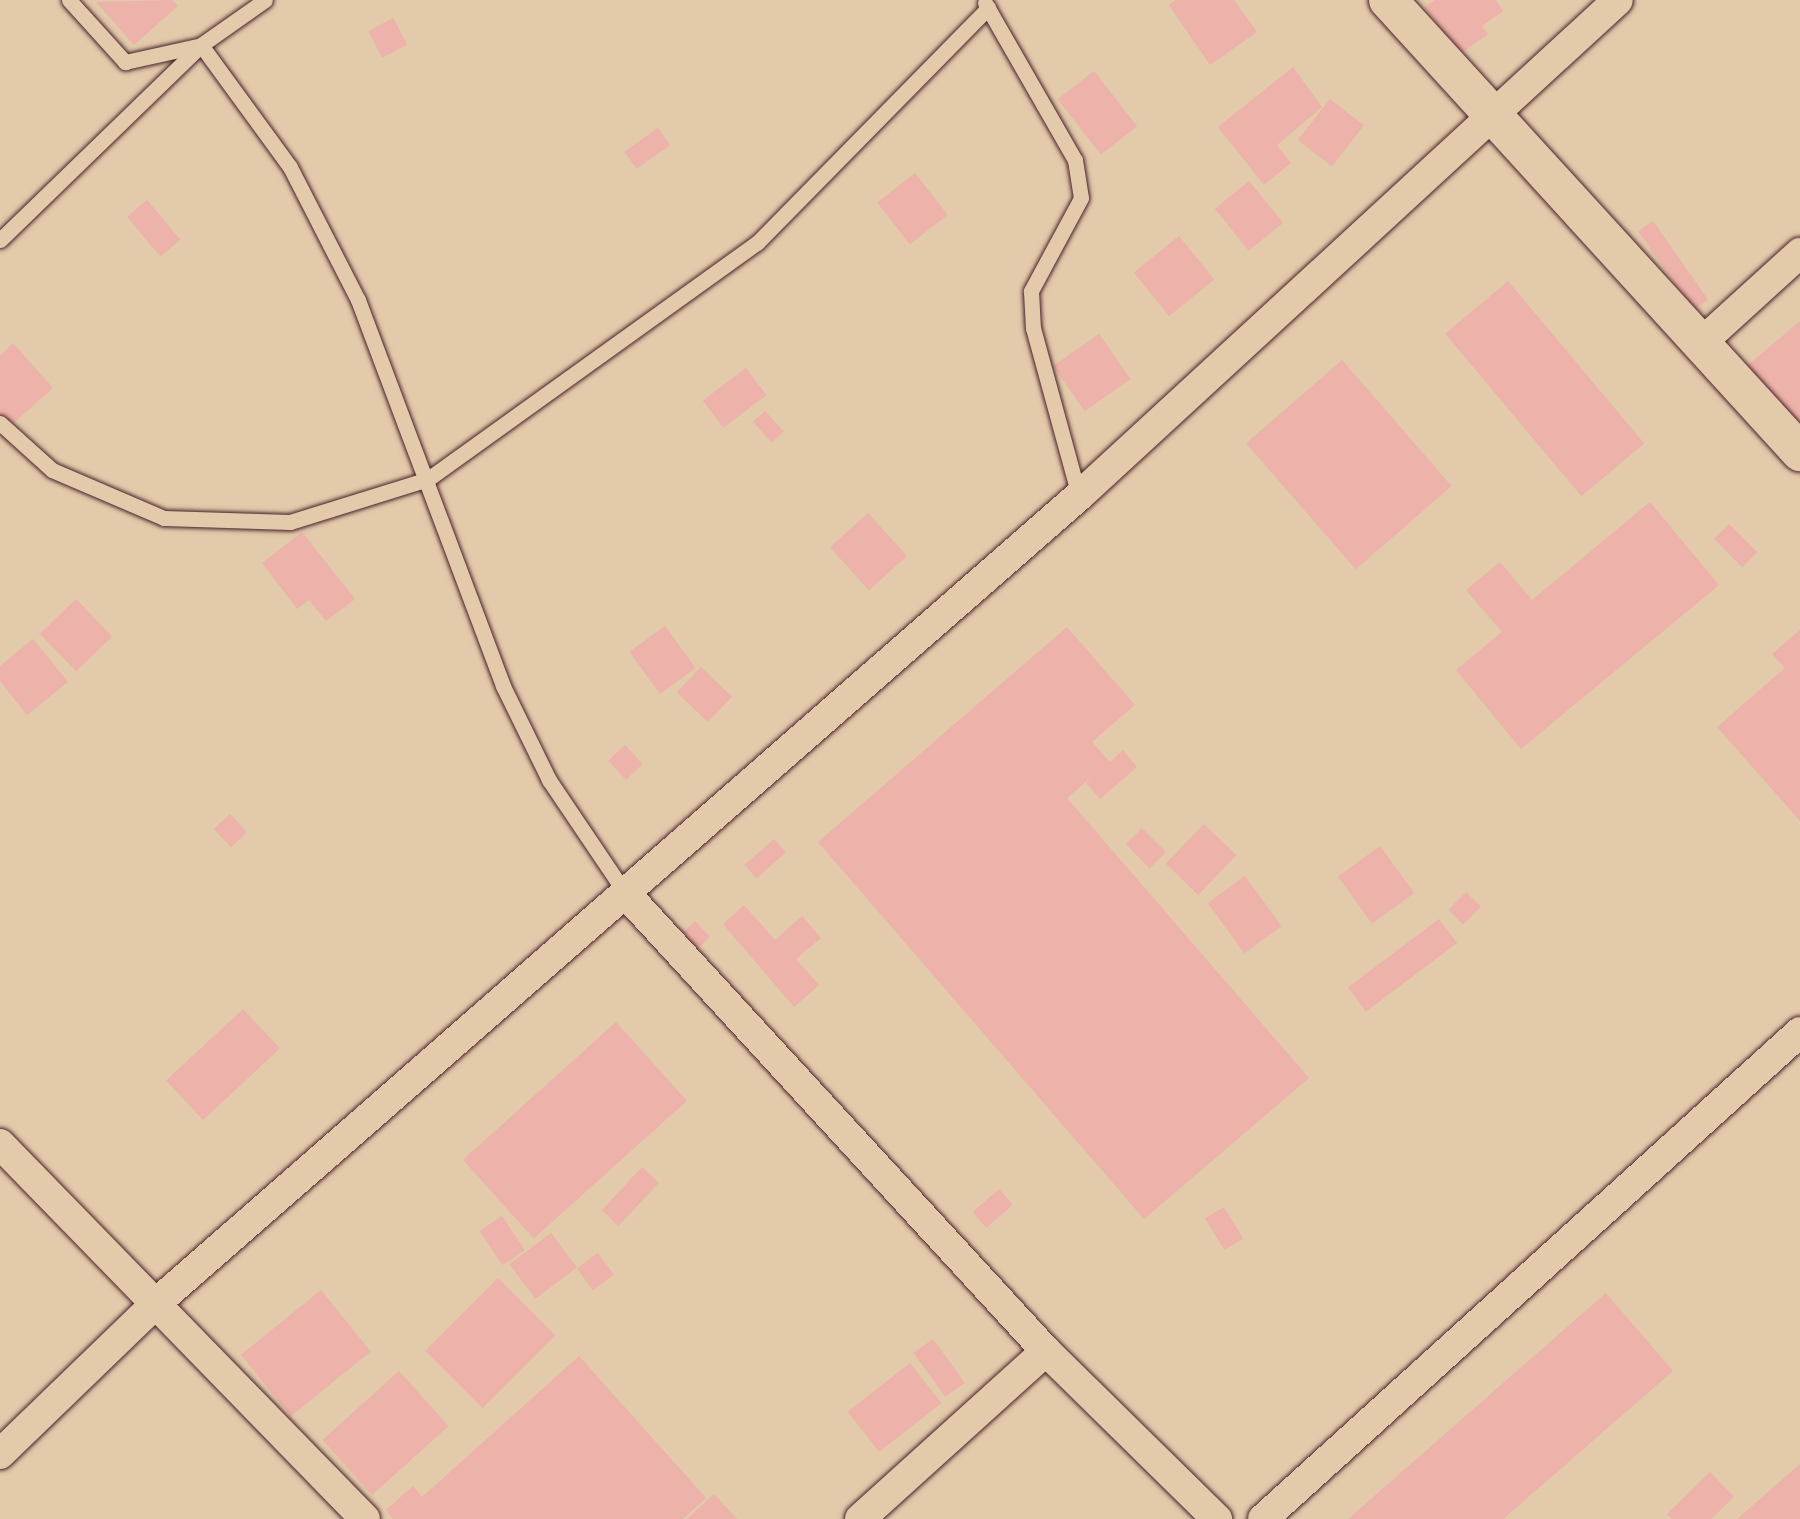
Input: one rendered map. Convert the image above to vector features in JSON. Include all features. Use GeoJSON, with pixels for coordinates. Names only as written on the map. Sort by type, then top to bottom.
{"type":"FeatureCollection","features":[{"type":"Feature","properties":{"kind":"street"},"geometry":{"type":"LineString","coordinates":[[1388,0],[1800,452]]}},
{"type":"Feature","properties":{"kind":"street"},"geometry":{"type":"LineString","coordinates":[[0,1454],[153,1306],[1079,496],[1618,0]]}},
{"type":"Feature","properties":{"kind":"street"},"geometry":{"type":"LineString","coordinates":[[1701,343],[1800,254]]}},
{"type":"Feature","properties":{"kind":"street"},"geometry":{"type":"LineString","coordinates":[[626,894],[1046,1351],[1217,1519]]}},
{"type":"Feature","properties":{"kind":"street"},"geometry":{"type":"LineString","coordinates":[[1263,1519],[1800,1032]]}},
{"type":"Feature","properties":{"kind":"street"},"geometry":{"type":"LineString","coordinates":[[0,1144],[153,1306],[364,1519]]}},
{"type":"Feature","properties":{"kind":"street"},"geometry":{"type":"LineString","coordinates":[[860,1519],[1046,1351]]}},
{"type":"Feature","properties":{"kind":"lane"},"geometry":{"type":"LineString","coordinates":[[69,0],[125,62],[201,45]]}},
{"type":"Feature","properties":{"kind":"lane"},"geometry":{"type":"LineString","coordinates":[[0,240],[201,45],[264,0]]}},
{"type":"Feature","properties":{"kind":"lane"},"geometry":{"type":"LineString","coordinates":[[0,424],[52,470],[164,518],[290,522],[428,479],[757,243],[986,4],[1075,160],[1080,198],[1031,291],[1033,328],[1079,496]]}},
{"type":"Feature","properties":{"kind":"lane"},"geometry":{"type":"LineString","coordinates":[[201,45],[290,167],[358,300],[503,686],[549,780],[626,894]]}},
{"type":"Feature","properties":{"kind":"building"},"geometry":{"type":"Polygon","coordinates":[[[172,0],[178,6],[134,45],[96,2],[172,0]]]}},
{"type":"Feature","properties":{"kind":"building"},"geometry":{"type":"Polygon","coordinates":[[[1176,0],[1234,0],[1257,32],[1210,65],[1169,5],[1176,0]]]}},
{"type":"Feature","properties":{"kind":"building"},"geometry":{"type":"Polygon","coordinates":[[[1435,0],[1496,0],[1503,11],[1482,26],[1488,34],[1459,55],[1425,7],[1435,0]]]}},
{"type":"Feature","properties":{"kind":"building"},"geometry":{"type":"Polygon","coordinates":[[[393,18],[407,44],[382,58],[368,31],[393,18]]]}},
{"type":"Feature","properties":{"kind":"building"},"geometry":{"type":"Polygon","coordinates":[[[1293,67],[1322,107],[1277,145],[1291,163],[1264,185],[1218,127],[1293,67]]]}},
{"type":"Feature","properties":{"kind":"building"},"geometry":{"type":"Polygon","coordinates":[[[1094,71],[1137,126],[1101,154],[1058,99],[1094,71]]]}},
{"type":"Feature","properties":{"kind":"building"},"geometry":{"type":"Polygon","coordinates":[[[1330,99],[1364,125],[1332,166],[1298,140],[1330,99]]]}},
{"type":"Feature","properties":{"kind":"building"},"geometry":{"type":"Polygon","coordinates":[[[658,128],[670,145],[636,169],[624,152],[658,128]]]}},
{"type":"Feature","properties":{"kind":"building"},"geometry":{"type":"Polygon","coordinates":[[[915,173],[948,215],[910,244],[877,203],[915,173]]]}},
{"type":"Feature","properties":{"kind":"building"},"geometry":{"type":"Polygon","coordinates":[[[1249,181],[1283,223],[1249,251],[1215,209],[1249,181]]]}},
{"type":"Feature","properties":{"kind":"building"},"geometry":{"type":"Polygon","coordinates":[[[147,200],[180,240],[161,257],[127,217],[147,200]]]}},
{"type":"Feature","properties":{"kind":"building"},"geometry":{"type":"Polygon","coordinates":[[[1653,221],[1708,300],[1693,310],[1638,231],[1653,221]]]}},
{"type":"Feature","properties":{"kind":"building"},"geometry":{"type":"Polygon","coordinates":[[[1179,236],[1214,280],[1169,316],[1134,273],[1179,236]]]}},
{"type":"Feature","properties":{"kind":"building"},"geometry":{"type":"Polygon","coordinates":[[[1508,281],[1644,443],[1581,496],[1445,334],[1508,281]]]}},
{"type":"Feature","properties":{"kind":"building"},"geometry":{"type":"Polygon","coordinates":[[[1800,321],[1800,421],[1790,430],[1741,371],[1800,321]]]}},
{"type":"Feature","properties":{"kind":"building"},"geometry":{"type":"Polygon","coordinates":[[[1099,334],[1131,379],[1085,411],[1053,366],[1099,334]]]}},
{"type":"Feature","properties":{"kind":"building"},"geometry":{"type":"Polygon","coordinates":[[[13,343],[53,388],[10,426],[0,416],[0,356],[13,343]]]}},
{"type":"Feature","properties":{"kind":"building"},"geometry":{"type":"Polygon","coordinates":[[[1342,360],[1452,486],[1356,569],[1246,443],[1342,360]]]}},
{"type":"Feature","properties":{"kind":"building"},"geometry":{"type":"Polygon","coordinates":[[[746,368],[766,395],[723,428],[703,400],[746,368]]]}},
{"type":"Feature","properties":{"kind":"building"},"geometry":{"type":"Polygon","coordinates":[[[765,411],[784,432],[772,443],[753,422],[765,411]]]}},
{"type":"Feature","properties":{"kind":"building"},"geometry":{"type":"Polygon","coordinates":[[[1650,502],[1719,585],[1521,749],[1456,670],[1502,632],[1466,590],[1500,562],[1532,600],[1650,502]]]}},
{"type":"Feature","properties":{"kind":"building"},"geometry":{"type":"Polygon","coordinates":[[[868,513],[907,556],[869,590],[830,547],[868,513]]]}},
{"type":"Feature","properties":{"kind":"building"},"geometry":{"type":"Polygon","coordinates":[[[1729,524],[1757,552],[1742,567],[1714,539],[1729,524]]]}},
{"type":"Feature","properties":{"kind":"building"},"geometry":{"type":"Polygon","coordinates":[[[302,532],[355,599],[326,621],[309,600],[297,609],[262,563],[302,532]]]}},
{"type":"Feature","properties":{"kind":"building"},"geometry":{"type":"Polygon","coordinates":[[[76,599],[112,636],[76,671],[40,634],[76,599]]]}},
{"type":"Feature","properties":{"kind":"building"},"geometry":{"type":"Polygon","coordinates":[[[665,626],[696,668],[660,694],[629,652],[665,626]]]}},
{"type":"Feature","properties":{"kind":"building"},"geometry":{"type":"Polygon","coordinates":[[[1067,627],[1135,705],[1092,742],[1110,762],[1123,750],[1137,767],[1100,799],[1086,783],[1094,775],[1067,798],[1309,1078],[1144,1219],[818,842],[1067,627]]]}},
{"type":"Feature","properties":{"kind":"building"},"geometry":{"type":"Polygon","coordinates":[[[1800,630],[1800,821],[1717,727],[1785,668],[1772,654],[1800,630]]]}},
{"type":"Feature","properties":{"kind":"building"},"geometry":{"type":"Polygon","coordinates":[[[33,639],[68,682],[27,715],[0,681],[0,666],[33,639]]]}},
{"type":"Feature","properties":{"kind":"building"},"geometry":{"type":"Polygon","coordinates":[[[701,667],[732,697],[708,722],[677,692],[701,667]]]}},
{"type":"Feature","properties":{"kind":"building"},"geometry":{"type":"Polygon","coordinates":[[[625,745],[643,764],[626,780],[608,761],[625,745]]]}},
{"type":"Feature","properties":{"kind":"building"},"geometry":{"type":"Polygon","coordinates":[[[230,814],[247,832],[231,847],[214,829],[230,814]]]}},
{"type":"Feature","properties":{"kind":"building"},"geometry":{"type":"Polygon","coordinates":[[[1204,824],[1236,855],[1198,895],[1166,864],[1204,824]]]}},
{"type":"Feature","properties":{"kind":"building"},"geometry":{"type":"Polygon","coordinates":[[[1142,828],[1166,852],[1150,868],[1126,844],[1142,828]]]}},
{"type":"Feature","properties":{"kind":"building"},"geometry":{"type":"Polygon","coordinates":[[[774,839],[786,853],[756,878],[745,865],[774,839]]]}},
{"type":"Feature","properties":{"kind":"building"},"geometry":{"type":"Polygon","coordinates":[[[1380,846],[1414,893],[1372,923],[1338,877],[1380,846]]]}},
{"type":"Feature","properties":{"kind":"building"},"geometry":{"type":"Polygon","coordinates":[[[1245,876],[1281,926],[1244,953],[1208,903],[1245,876]]]}},
{"type":"Feature","properties":{"kind":"building"},"geometry":{"type":"Polygon","coordinates":[[[1466,892],[1481,907],[1463,925],[1448,910],[1466,892]]]}},
{"type":"Feature","properties":{"kind":"building"},"geometry":{"type":"Polygon","coordinates":[[[744,905],[775,940],[802,916],[821,938],[796,959],[819,985],[794,1007],[723,924],[744,905]]]}},
{"type":"Feature","properties":{"kind":"building"},"geometry":{"type":"Polygon","coordinates":[[[1439,919],[1457,943],[1366,1012],[1348,988],[1439,919]]]}},
{"type":"Feature","properties":{"kind":"building"},"geometry":{"type":"Polygon","coordinates":[[[695,921],[710,937],[695,951],[680,935],[695,921]]]}},
{"type":"Feature","properties":{"kind":"building"},"geometry":{"type":"Polygon","coordinates":[[[243,1009],[280,1048],[203,1120],[166,1081],[243,1009]]]}},
{"type":"Feature","properties":{"kind":"building"},"geometry":{"type":"Polygon","coordinates":[[[616,1022],[687,1101],[534,1239],[463,1160],[616,1022]]]}},
{"type":"Feature","properties":{"kind":"building"},"geometry":{"type":"Polygon","coordinates":[[[642,1167],[659,1183],[619,1226],[602,1210],[642,1167]]]}},
{"type":"Feature","properties":{"kind":"building"},"geometry":{"type":"Polygon","coordinates":[[[999,1189],[1013,1205],[986,1228],[973,1212],[999,1189]]]}},
{"type":"Feature","properties":{"kind":"building"},"geometry":{"type":"Polygon","coordinates":[[[1224,1207],[1243,1239],[1224,1250],[1205,1218],[1224,1207]]]}},
{"type":"Feature","properties":{"kind":"building"},"geometry":{"type":"Polygon","coordinates":[[[502,1216],[525,1250],[503,1265],[480,1231],[502,1216]]]}},
{"type":"Feature","properties":{"kind":"building"},"geometry":{"type":"Polygon","coordinates":[[[551,1233],[577,1267],[535,1299],[509,1264],[551,1233]]]}},
{"type":"Feature","properties":{"kind":"building"},"geometry":{"type":"Polygon","coordinates":[[[598,1253],[614,1275],[593,1290],[577,1268],[598,1253]]]}},
{"type":"Feature","properties":{"kind":"building"},"geometry":{"type":"Polygon","coordinates":[[[498,1278],[555,1335],[482,1408],[425,1351],[498,1278]]]}},
{"type":"Feature","properties":{"kind":"building"},"geometry":{"type":"Polygon","coordinates":[[[321,1290],[371,1351],[291,1416],[241,1355],[321,1290]]]}},
{"type":"Feature","properties":{"kind":"building"},"geometry":{"type":"Polygon","coordinates":[[[1606,1293],[1673,1371],[1503,1519],[1348,1519],[1606,1293]]]}},
{"type":"Feature","properties":{"kind":"building"},"geometry":{"type":"Polygon","coordinates":[[[933,1339],[965,1383],[945,1397],[914,1353],[933,1339]]]}},
{"type":"Feature","properties":{"kind":"building"},"geometry":{"type":"Polygon","coordinates":[[[579,1356],[706,1498],[683,1519],[393,1519],[386,1510],[413,1486],[422,1497],[579,1356]]]}},
{"type":"Feature","properties":{"kind":"building"},"geometry":{"type":"Polygon","coordinates":[[[910,1363],[941,1403],[879,1452],[848,1412],[910,1363]]]}},
{"type":"Feature","properties":{"kind":"building"},"geometry":{"type":"Polygon","coordinates":[[[399,1371],[449,1426],[372,1495],[322,1440],[399,1371]]]}},
{"type":"Feature","properties":{"kind":"building"},"geometry":{"type":"Polygon","coordinates":[[[1800,1464],[1800,1519],[1737,1519],[1800,1464]]]}},
{"type":"Feature","properties":{"kind":"building"},"geometry":{"type":"Polygon","coordinates":[[[1710,1472],[1734,1497],[1711,1519],[1672,1519],[1667,1514],[1710,1472]]]}},
{"type":"Feature","properties":{"kind":"building"},"geometry":{"type":"Polygon","coordinates":[[[714,1494],[737,1519],[687,1519],[714,1494]]]}}]}
